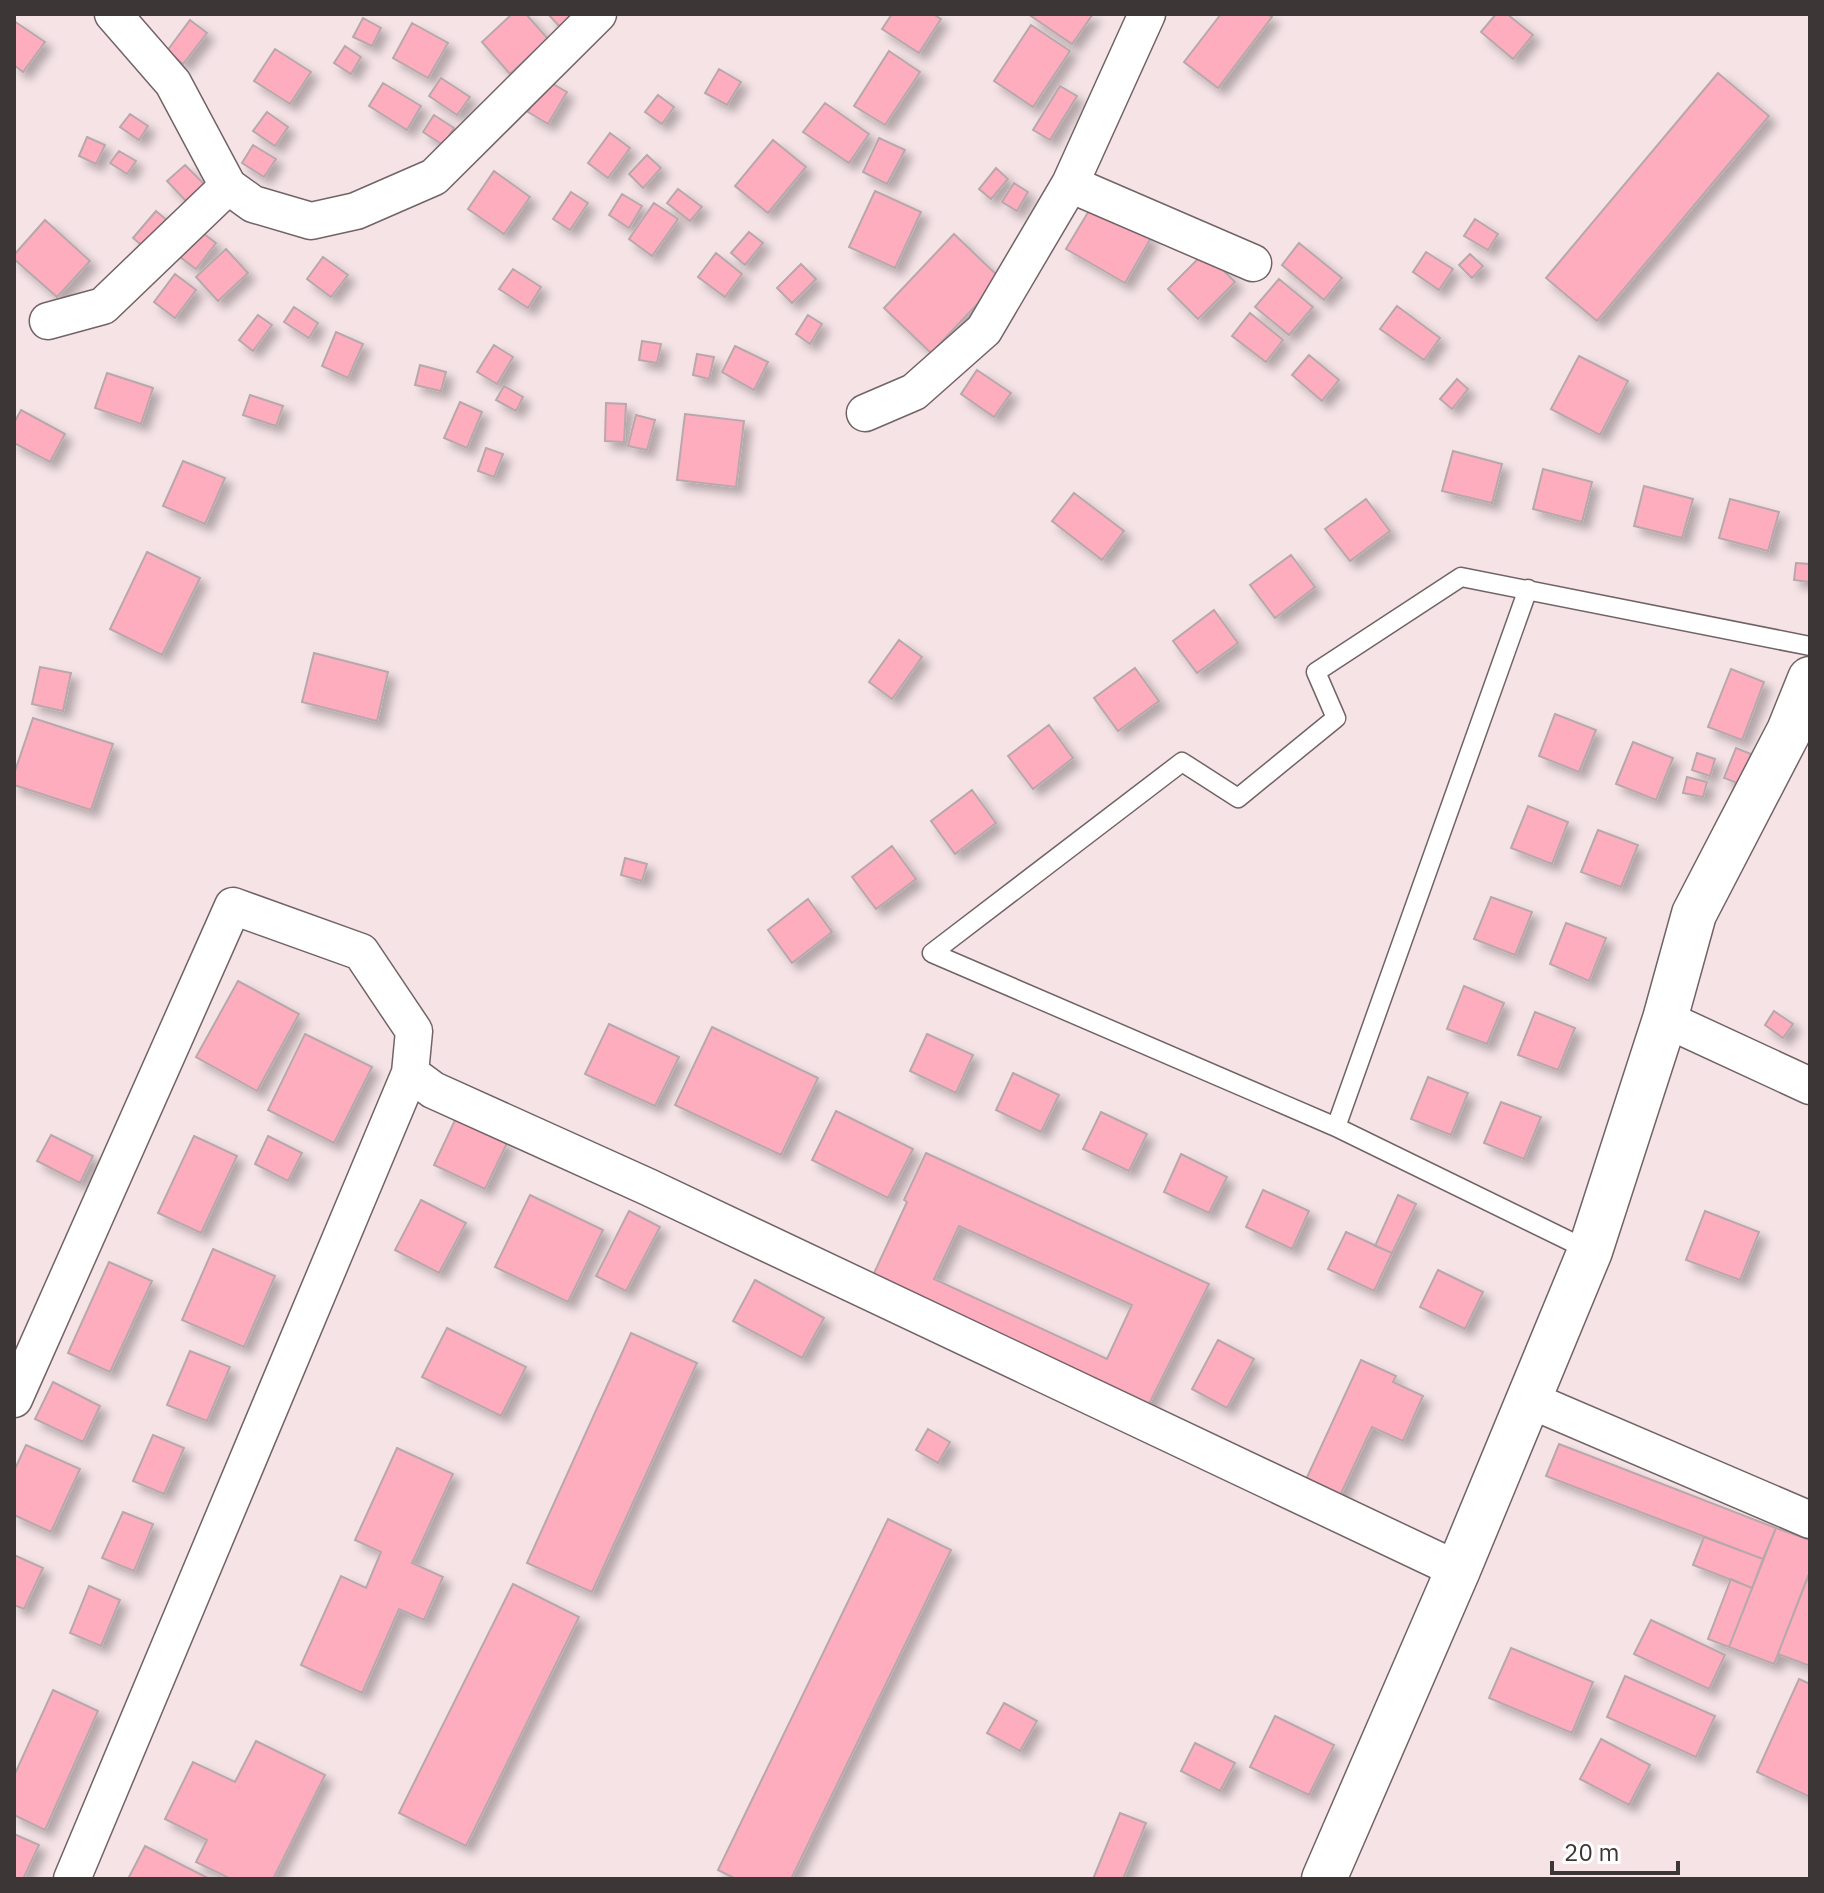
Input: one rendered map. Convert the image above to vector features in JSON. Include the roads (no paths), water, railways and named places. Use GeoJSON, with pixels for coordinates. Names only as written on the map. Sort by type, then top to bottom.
{"type":"FeatureCollection","features":[{"type":"Feature","properties":{"kind":"street"},"geometry":{"type":"LineString","coordinates":[[113,14],[173,83],[228,186],[253,204],[311,221],[356,211],[434,177],[598,14]]}},
{"type":"Feature","properties":{"kind":"street"},"geometry":{"type":"LineString","coordinates":[[865,413],[914,392],[984,330],[1070,184],[1147,14]]}},
{"type":"Feature","properties":{"kind":"street"},"geometry":{"type":"LineString","coordinates":[[1070,184],[1253,263]]}},
{"type":"Feature","properties":{"kind":"street"},"geometry":{"type":"LineString","coordinates":[[48,321],[103,306],[228,186]]}},
{"type":"Feature","properties":{"kind":"street"},"geometry":{"type":"LineString","coordinates":[[1324,1879],[1458,1570],[1590,1251],[1665,1019],[1694,914],[1789,731],[1810,679]]}},
{"type":"Feature","properties":{"kind":"street"},"geometry":{"type":"LineString","coordinates":[[14,1399],[233,906],[361,952],[414,1031],[410,1073],[72,1879]]}},
{"type":"Feature","properties":{"kind":"street"},"geometry":{"type":"LineString","coordinates":[[1665,1019],[1810,1086]]}},
{"type":"Feature","properties":{"kind":"street"},"geometry":{"type":"LineString","coordinates":[[410,1073],[433,1090],[648,1187],[1458,1570]]}},
{"type":"Feature","properties":{"kind":"street"},"geometry":{"type":"LineString","coordinates":[[1530,1400],[1810,1520]]}},
{"type":"Feature","properties":{"kind":"lane"},"geometry":{"type":"LineString","coordinates":[[1590,1251],[1336,1127],[932,953],[1182,762],[1238,798],[1336,718],[1316,672],[1461,577],[1810,646]]}},
{"type":"Feature","properties":{"kind":"lane"},"geometry":{"type":"LineString","coordinates":[[1336,1127],[1528,589]]}}]}
